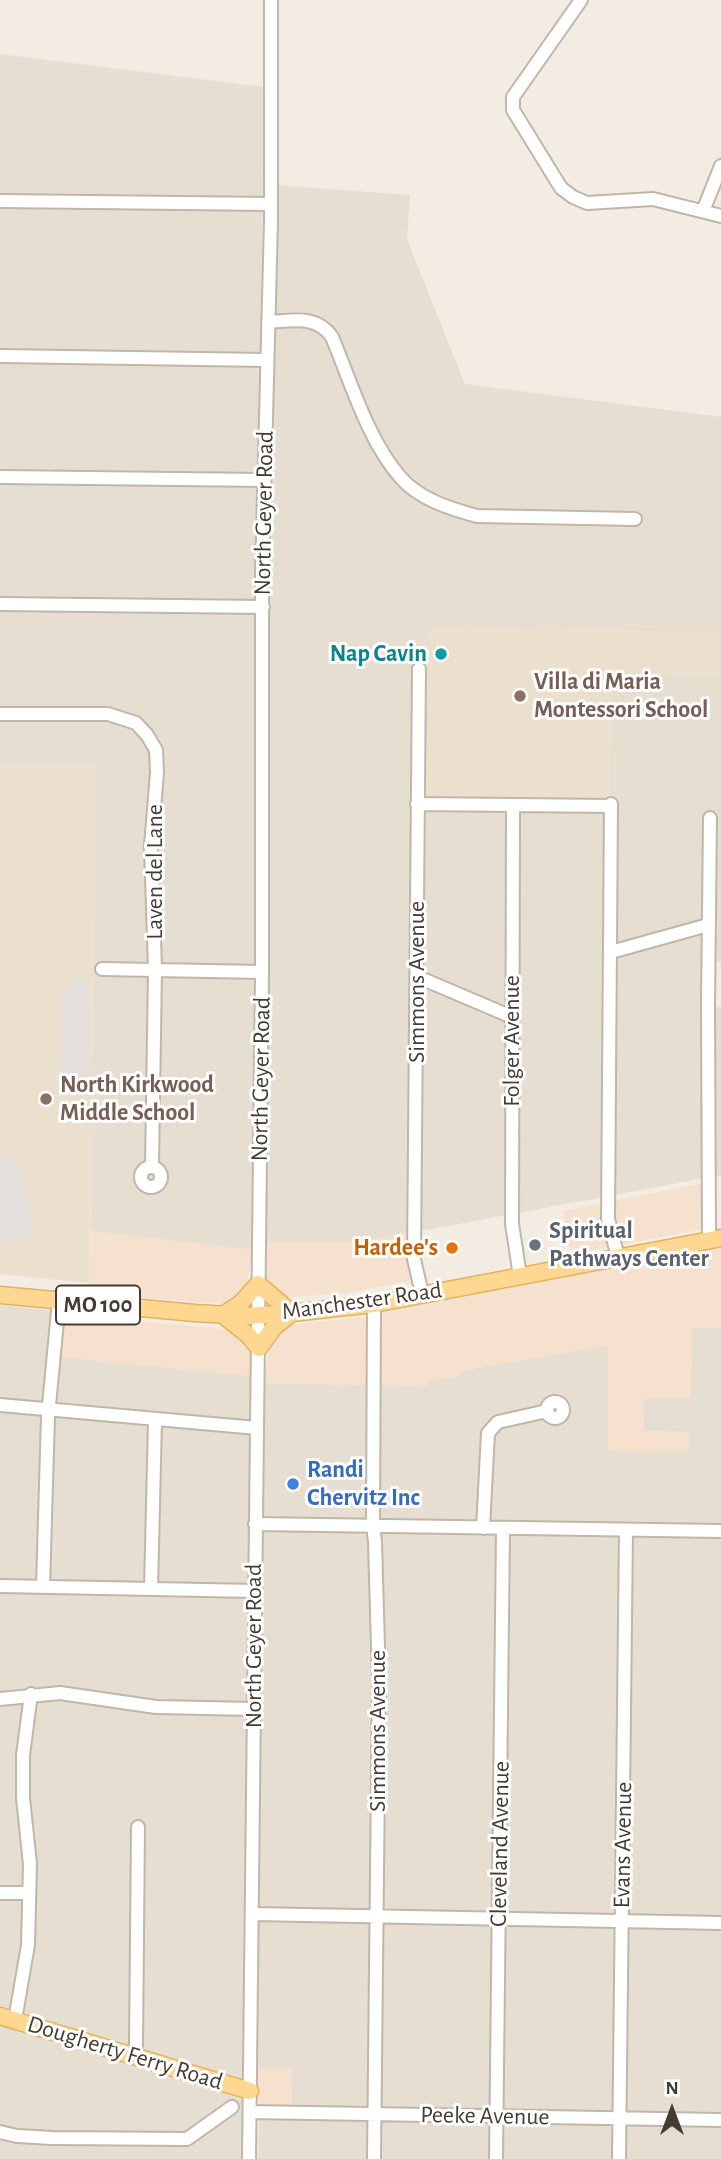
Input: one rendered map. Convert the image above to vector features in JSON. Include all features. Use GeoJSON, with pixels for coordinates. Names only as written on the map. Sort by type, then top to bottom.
{"type":"FeatureCollection","features":[{"type":"Feature","properties":{"kind":"main road","name":"Manchester Road"},"geometry":{"type":"LineString","coordinates":[[0,1295],[223,1315],[292,1313],[374,1304],[715,1239]]}},
{"type":"Feature","properties":{"kind":"main road"},"geometry":{"type":"LineString","coordinates":[[258,1284],[292,1313],[274,1327],[259,1348],[248,1335],[223,1315],[240,1304],[258,1284]]}},
{"type":"Feature","properties":{"kind":"main road","name":"Dougherty Ferry Road"},"geometry":{"type":"LineString","coordinates":[[8,2018],[250,2091]]}},
{"type":"Feature","properties":{"kind":"street","name":"North Geyer Road"},"geometry":{"type":"LineString","coordinates":[[250,2159],[254,1591],[259,1348],[264,480],[271,204],[271,0]]}},
{"type":"Feature","properties":{"kind":"street"},"geometry":{"type":"LineString","coordinates":[[581,0],[513,97],[513,110],[561,188],[587,203],[653,199],[721,216]]}},
{"type":"Feature","properties":{"kind":"street"},"geometry":{"type":"LineString","coordinates":[[704,211],[721,166]]}},
{"type":"Feature","properties":{"kind":"street"},"geometry":{"type":"LineString","coordinates":[[0,201],[271,204]]}},
{"type":"Feature","properties":{"kind":"street"},"geometry":{"type":"LineString","coordinates":[[268,322],[312,321],[324,326],[332,337],[380,449],[402,480],[430,499],[453,510],[477,516],[635,519]]}},
{"type":"Feature","properties":{"kind":"street"},"geometry":{"type":"LineString","coordinates":[[0,356],[267,360]]}},
{"type":"Feature","properties":{"kind":"street"},"geometry":{"type":"LineString","coordinates":[[0,477],[264,480]]}},
{"type":"Feature","properties":{"kind":"street"},"geometry":{"type":"LineString","coordinates":[[0,604],[263,607]]}},
{"type":"Feature","properties":{"kind":"street","name":"Simmons Avenue"},"geometry":{"type":"LineString","coordinates":[[419,669],[414,1259],[422,1294]]}},
{"type":"Feature","properties":{"kind":"street","name":"Laven del Lane"},"geometry":{"type":"LineString","coordinates":[[0,714],[108,713],[136,723],[153,743],[157,759],[151,846],[155,970],[152,1166]]}},
{"type":"Feature","properties":{"kind":"street"},"geometry":{"type":"LineString","coordinates":[[417,804],[611,805],[608,1219],[618,1257]]}},
{"type":"Feature","properties":{"kind":"street","name":"Folger Avenue"},"geometry":{"type":"LineString","coordinates":[[513,805],[512,1224],[520,1276]]}},
{"type":"Feature","properties":{"kind":"street"},"geometry":{"type":"LineString","coordinates":[[710,818],[708,925],[714,1004],[715,1239]]}},
{"type":"Feature","properties":{"kind":"street"},"geometry":{"type":"LineString","coordinates":[[611,952],[708,925]]}},
{"type":"Feature","properties":{"kind":"street"},"geometry":{"type":"LineString","coordinates":[[102,969],[262,972]]}},
{"type":"Feature","properties":{"kind":"street"},"geometry":{"type":"LineString","coordinates":[[418,977],[512,1017]]}},
{"type":"Feature","properties":{"kind":"street"},"geometry":{"type":"LineString","coordinates":[[43,1587],[50,1409],[60,1300]]}},
{"type":"Feature","properties":{"kind":"street","name":"Simmons Avenue"},"geometry":{"type":"LineString","coordinates":[[374,1304],[373,1525],[379,1648],[374,2159]]}},
{"type":"Feature","properties":{"kind":"street"},"geometry":{"type":"LineString","coordinates":[[0,1405],[257,1429]]}},
{"type":"Feature","properties":{"kind":"street"},"geometry":{"type":"LineString","coordinates":[[483,1528],[488,1433],[498,1422],[547,1411]]}},
{"type":"Feature","properties":{"kind":"street"},"geometry":{"type":"LineString","coordinates":[[151,1588],[155,1420]]}},
{"type":"Feature","properties":{"kind":"street"},"geometry":{"type":"LineString","coordinates":[[255,1524],[721,1531]]}},
{"type":"Feature","properties":{"kind":"street","name":"Cleveland Avenue"},"geometry":{"type":"LineString","coordinates":[[496,2159],[503,1528]]}},
{"type":"Feature","properties":{"kind":"street","name":"Evans Avenue"},"geometry":{"type":"LineString","coordinates":[[619,2159],[626,1530]]}},
{"type":"Feature","properties":{"kind":"street"},"geometry":{"type":"LineString","coordinates":[[0,1586],[254,1591]]}},
{"type":"Feature","properties":{"kind":"street"},"geometry":{"type":"LineString","coordinates":[[0,1699],[60,1693],[156,1707],[253,1709]]}},
{"type":"Feature","properties":{"kind":"street"},"geometry":{"type":"LineString","coordinates":[[8,2018],[29,1945],[30,1864],[23,1798],[23,1755],[31,1695]]}},
{"type":"Feature","properties":{"kind":"street"},"geometry":{"type":"LineString","coordinates":[[134,2056],[138,1827]]}},
{"type":"Feature","properties":{"kind":"street"},"geometry":{"type":"LineString","coordinates":[[0,1893],[29,1894]]}},
{"type":"Feature","properties":{"kind":"street"},"geometry":{"type":"LineString","coordinates":[[253,1914],[721,1923]]}},
{"type":"Feature","properties":{"kind":"street"},"geometry":{"type":"LineString","coordinates":[[0,2132],[52,2138],[187,2139],[232,2107]]}},
{"type":"Feature","properties":{"kind":"street","name":"Peeke Avenue"},"geometry":{"type":"LineString","coordinates":[[250,2112],[721,2120]]}},
{"type":"Feature","properties":{"kind":"shaded area"},"geometry":{"type":"Polygon","coordinates":[[[0,54],[264,87],[253,1250],[90,1231],[96,766],[0,766],[0,54]]]}},
{"type":"Feature","properties":{"kind":"shaded area"},"geometry":{"type":"Polygon","coordinates":[[[273,185],[410,195],[407,239],[465,384],[721,417],[721,633],[429,627],[427,668],[413,667],[413,808],[614,674],[721,676],[721,962],[705,963],[705,1008],[721,1007],[721,1175],[362,1242],[264,1242],[273,185]]]}},
{"type":"Feature","properties":{"kind":"shaded area","name":"Villa di Maria Montessori School"},"geometry":{"type":"Polygon","coordinates":[[[428,627],[721,633],[721,676],[614,675],[610,801],[424,801],[428,627]]]}},
{"type":"Feature","properties":{"kind":"shaded area","name":"North Kirkwood Middle School"},"geometry":{"type":"Polygon","coordinates":[[[0,766],[96,766],[89,1283],[0,1274],[0,766]]]}},
{"type":"Feature","properties":{"kind":"shaded area"},"geometry":{"type":"Polygon","coordinates":[[[74,979],[88,981],[87,1079],[59,1079],[61,991],[65,991],[74,979]]]}},
{"type":"Feature","properties":{"kind":"shaded area"},"geometry":{"type":"Polygon","coordinates":[[[11,1157],[18,1165],[35,1233],[0,1243],[0,1160],[11,1157]]]}},
{"type":"Feature","properties":{"kind":"shaded area"},"geometry":{"type":"Polygon","coordinates":[[[703,1183],[703,1229],[571,1254],[563,1211],[703,1183]]]}},
{"type":"Feature","properties":{"kind":"shaded area"},"geometry":{"type":"Polygon","coordinates":[[[90,1231],[253,1250],[246,1287],[229,1304],[89,1294],[90,1231]]]}},
{"type":"Feature","properties":{"kind":"shaded area"},"geometry":{"type":"Polygon","coordinates":[[[411,1231],[413,1280],[347,1293],[293,1297],[285,1297],[268,1285],[264,1242],[362,1242],[411,1231]]]}},
{"type":"Feature","properties":{"kind":"shaded area"},"geometry":{"type":"Polygon","coordinates":[[[721,1246],[721,1328],[692,1328],[691,1398],[643,1399],[644,1431],[689,1432],[689,1452],[608,1451],[608,1345],[465,1370],[460,1376],[429,1380],[428,1386],[377,1385],[378,1316],[381,1313],[721,1246]]]}},
{"type":"Feature","properties":{"kind":"shaded area"},"geometry":{"type":"Polygon","coordinates":[[[0,1305],[53,1312],[52,1356],[251,1376],[244,2078],[237,2093],[244,2102],[243,2159],[0,2159],[0,1305]]]}},
{"type":"Feature","properties":{"kind":"shaded area"},"geometry":{"type":"Polygon","coordinates":[[[70,1315],[233,1330],[253,1352],[251,1376],[60,1357],[64,1319],[70,1315]]]}},
{"type":"Feature","properties":{"kind":"shaded area"},"geometry":{"type":"Polygon","coordinates":[[[361,1317],[369,1320],[368,1385],[264,1383],[271,1338],[290,1325],[361,1317]]]}},
{"type":"Feature","properties":{"kind":"shaded area"},"geometry":{"type":"Polygon","coordinates":[[[692,1328],[721,1328],[721,1529],[265,1519],[263,1515],[264,1383],[428,1386],[428,1380],[460,1376],[465,1370],[608,1345],[608,1451],[689,1451],[689,1432],[644,1431],[643,1398],[692,1328]]]}},
{"type":"Feature","properties":{"kind":"shaded area"},"geometry":{"type":"Polygon","coordinates":[[[273,1528],[721,1535],[721,2159],[258,2159],[259,2119],[292,2119],[291,2068],[258,2068],[260,1535],[273,1528]]]}},
{"type":"Feature","properties":{"kind":"shaded area"},"geometry":{"type":"Polygon","coordinates":[[[258,2068],[291,2068],[292,2108],[268,2108],[261,2103],[258,2097],[258,2068]]]}},
{"type":"Feature","properties":{"kind":"place","name":"Nap Cavin"},"geometry":{"type":"Point","coordinates":[441,654]}},
{"type":"Feature","properties":{"kind":"place","name":"Villa di Maria Montessori School"},"geometry":{"type":"Point","coordinates":[520,696]}},
{"type":"Feature","properties":{"kind":"place","name":"North Kirkwood Middle School"},"geometry":{"type":"Point","coordinates":[46,1099]}},
{"type":"Feature","properties":{"kind":"place","name":"Spiritual Pathways Center"},"geometry":{"type":"Point","coordinates":[535,1245]}},
{"type":"Feature","properties":{"kind":"place","name":"Hardee's"},"geometry":{"type":"Point","coordinates":[452,1248]}},
{"type":"Feature","properties":{"kind":"place","name":"Randi Chervitz Inc"},"geometry":{"type":"Point","coordinates":[293,1484]}}]}
